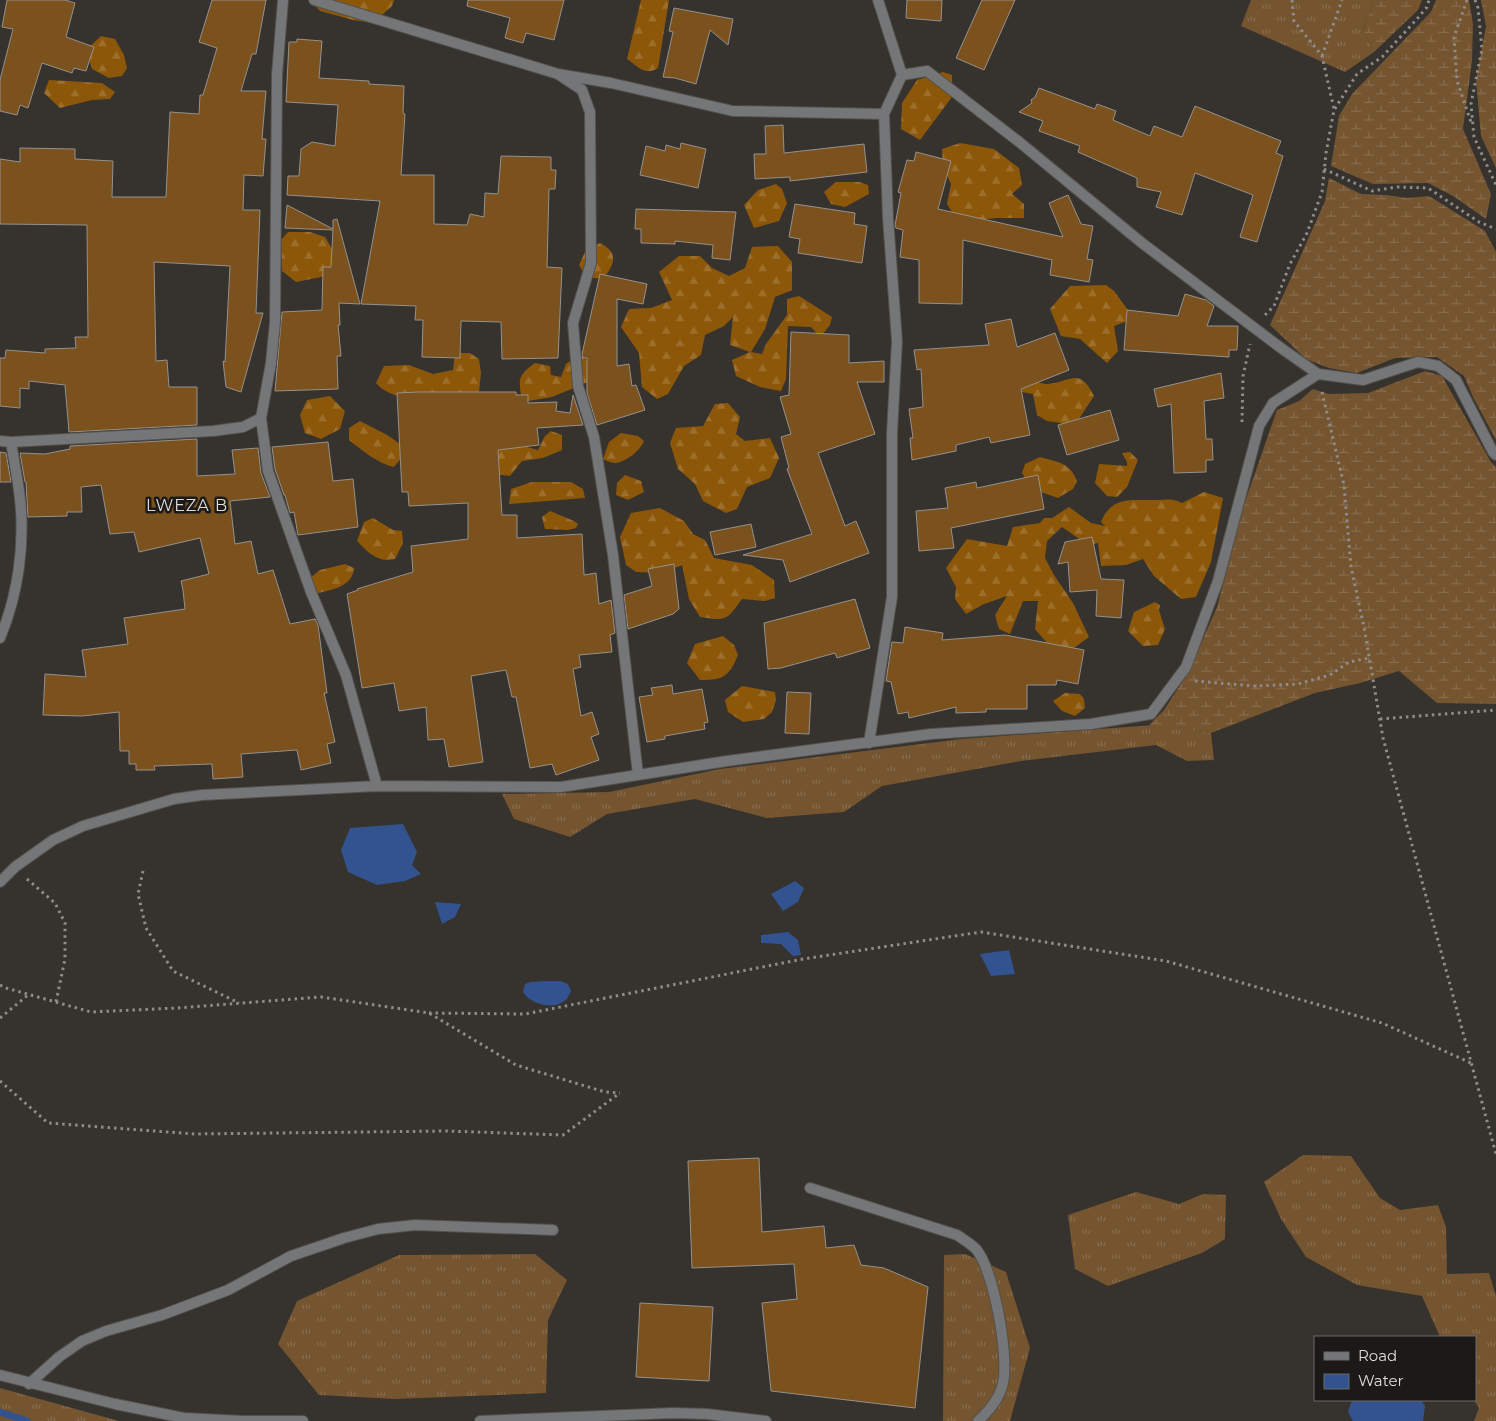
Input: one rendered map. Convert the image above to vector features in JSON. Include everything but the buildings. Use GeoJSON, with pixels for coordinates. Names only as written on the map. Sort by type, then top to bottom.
{"type":"FeatureCollection","features":[{"type":"Feature","properties":{"kind":"street"},"geometry":{"type":"LineString","coordinates":[[283,0],[277,75],[275,322],[271,364],[261,418],[268,470],[311,592],[346,674],[377,786]]}},
{"type":"Feature","properties":{"kind":"street"},"geometry":{"type":"LineString","coordinates":[[314,0],[558,74],[611,83],[734,111],[884,114]]}},
{"type":"Feature","properties":{"kind":"street"},"geometry":{"type":"LineString","coordinates":[[869,743],[892,597],[892,432],[898,341],[888,218],[884,114],[902,75],[878,0]]}},
{"type":"Feature","properties":{"kind":"street"},"geometry":{"type":"LineString","coordinates":[[902,75],[928,71],[1142,242],[1318,374],[1363,380],[1418,362],[1438,366],[1456,380],[1496,455]]}},
{"type":"Feature","properties":{"kind":"street"},"geometry":{"type":"LineString","coordinates":[[558,74],[582,90],[590,112],[591,263],[572,323],[578,386],[594,437],[613,555],[638,775]]}},
{"type":"Feature","properties":{"kind":"street"},"geometry":{"type":"LineString","coordinates":[[0,882],[14,867],[53,840],[84,826],[174,799],[202,795],[377,786],[561,787],[726,761],[932,734],[1091,724],[1151,714],[1186,667],[1218,582],[1259,426],[1273,403],[1318,374]]}},
{"type":"Feature","properties":{"kind":"street"},"geometry":{"type":"LineString","coordinates":[[0,441],[11,442],[213,431],[243,427],[261,418]]}},
{"type":"Feature","properties":{"kind":"street"},"geometry":{"type":"LineString","coordinates":[[0,638],[5,627],[18,577],[20,500],[11,442]]}},
{"type":"Feature","properties":{"kind":"street"},"geometry":{"type":"LineString","coordinates":[[810,1188],[957,1235],[976,1249],[987,1271],[995,1299],[1004,1354],[1003,1383],[996,1400],[987,1413],[978,1421]]}},
{"type":"Feature","properties":{"kind":"street"},"geometry":{"type":"LineString","coordinates":[[29,1384],[59,1357],[82,1341],[106,1331],[162,1315],[228,1290],[291,1256],[344,1238],[378,1229],[415,1225],[553,1230]]}},
{"type":"Feature","properties":{"kind":"street"},"geometry":{"type":"LineString","coordinates":[[0,1375],[29,1384],[184,1418],[303,1421]]}},
{"type":"Feature","properties":{"kind":"street"},"geometry":{"type":"LineString","coordinates":[[480,1421],[673,1413],[707,1414],[766,1421]]}},
{"type":"Feature","properties":{"kind":"path"},"geometry":{"type":"LineString","coordinates":[[1292,0],[1294,22],[1322,56],[1334,110]]}},
{"type":"Feature","properties":{"kind":"path"},"geometry":{"type":"LineString","coordinates":[[1322,56],[1342,0]]}},
{"type":"Feature","properties":{"kind":"path"},"geometry":{"type":"LineString","coordinates":[[1242,424],[1243,376],[1254,327],[1274,306],[1290,264],[1307,233],[1322,192],[1334,110],[1356,74],[1382,57],[1417,19],[1427,6],[1429,0]]}},
{"type":"Feature","properties":{"kind":"path"},"geometry":{"type":"LineString","coordinates":[[1467,0],[1454,37],[1457,82],[1473,127]]}},
{"type":"Feature","properties":{"kind":"path"},"geometry":{"type":"LineString","coordinates":[[1475,0],[1478,8],[1482,49],[1471,104],[1474,137],[1496,184]]}},
{"type":"Feature","properties":{"kind":"path"},"geometry":{"type":"LineString","coordinates":[[1324,169],[1372,190],[1397,187],[1428,188],[1480,222],[1496,229]]}},
{"type":"Feature","properties":{"kind":"path"},"geometry":{"type":"LineString","coordinates":[[1318,374],[1344,485],[1351,567],[1370,658],[1383,738],[1496,1154]]}},
{"type":"Feature","properties":{"kind":"path"},"geometry":{"type":"LineString","coordinates":[[1177,679],[1254,686],[1298,684],[1330,676],[1349,662],[1370,658]]}},
{"type":"Feature","properties":{"kind":"path"},"geometry":{"type":"LineString","coordinates":[[1380,719],[1496,710]]}},
{"type":"Feature","properties":{"kind":"path"},"geometry":{"type":"LineString","coordinates":[[14,867],[55,903],[65,923],[65,959],[56,1002]]}},
{"type":"Feature","properties":{"kind":"path"},"geometry":{"type":"LineString","coordinates":[[143,872],[138,894],[146,928],[174,972],[240,1003]]}},
{"type":"Feature","properties":{"kind":"path"},"geometry":{"type":"LineString","coordinates":[[0,985],[91,1012],[321,997],[429,1013],[524,1014],[803,959],[981,932],[1166,961],[1382,1022],[1471,1063]]}},
{"type":"Feature","properties":{"kind":"path"},"geometry":{"type":"LineString","coordinates":[[0,1018],[28,994]]}},
{"type":"Feature","properties":{"kind":"path"},"geometry":{"type":"LineString","coordinates":[[0,1081],[48,1123],[194,1134],[447,1131],[563,1135],[620,1093],[605,1092],[516,1065],[429,1013]]}},
{"type":"Feature","properties":{"kind":"green space"},"geometry":{"type":"Polygon","coordinates":[[[310,0],[394,0],[392,6],[373,23],[320,11],[310,0]]]}},
{"type":"Feature","properties":{"kind":"green space"},"geometry":{"type":"Polygon","coordinates":[[[641,0],[669,0],[658,68],[649,71],[642,70],[627,59],[641,0]]]}},
{"type":"Feature","properties":{"kind":"green space"},"geometry":{"type":"Polygon","coordinates":[[[1251,0],[1374,0],[1363,30],[1374,52],[1345,72],[1241,26],[1251,0]]]}},
{"type":"Feature","properties":{"kind":"green space"},"geometry":{"type":"Polygon","coordinates":[[[1374,0],[1422,0],[1418,10],[1374,52],[1363,30],[1374,0]]]}},
{"type":"Feature","properties":{"kind":"green space"},"geometry":{"type":"Polygon","coordinates":[[[1436,0],[1469,0],[1473,24],[1472,61],[1463,129],[1491,194],[1486,219],[1453,196],[1428,183],[1373,184],[1331,166],[1339,116],[1352,94],[1431,12],[1436,0]]]}},
{"type":"Feature","properties":{"kind":"green space"},"geometry":{"type":"Polygon","coordinates":[[[1481,0],[1496,0],[1496,168],[1481,136],[1476,80],[1486,26],[1481,0]]]}},
{"type":"Feature","properties":{"kind":"green space"},"geometry":{"type":"Polygon","coordinates":[[[101,36],[115,39],[124,55],[127,68],[122,76],[109,78],[92,69],[86,50],[101,36]]]}},
{"type":"Feature","properties":{"kind":"green space"},"geometry":{"type":"Polygon","coordinates":[[[943,72],[952,75],[952,97],[920,140],[901,129],[902,103],[917,80],[943,72]]]}},
{"type":"Feature","properties":{"kind":"green space"},"geometry":{"type":"Polygon","coordinates":[[[49,80],[102,83],[115,92],[110,99],[92,100],[60,108],[44,93],[49,80]]]}},
{"type":"Feature","properties":{"kind":"green space"},"geometry":{"type":"Polygon","coordinates":[[[960,143],[994,149],[1019,168],[1022,185],[1012,194],[1024,204],[1024,218],[996,218],[972,221],[952,212],[947,204],[951,184],[943,167],[942,149],[960,143]]]}},
{"type":"Feature","properties":{"kind":"green space"},"geometry":{"type":"Polygon","coordinates":[[[1329,178],[1361,194],[1407,198],[1429,196],[1485,231],[1496,252],[1496,440],[1464,376],[1437,357],[1395,358],[1357,373],[1329,368],[1306,359],[1270,325],[1325,201],[1329,178]]]}},
{"type":"Feature","properties":{"kind":"green space"},"geometry":{"type":"Polygon","coordinates":[[[836,182],[859,182],[868,185],[869,194],[845,207],[831,204],[824,192],[836,182]]]}},
{"type":"Feature","properties":{"kind":"green space"},"geometry":{"type":"Polygon","coordinates":[[[776,184],[782,189],[787,203],[779,221],[754,228],[744,205],[758,190],[776,184]]]}},
{"type":"Feature","properties":{"kind":"green space"},"geometry":{"type":"Polygon","coordinates":[[[288,232],[310,232],[325,237],[337,257],[326,276],[296,282],[282,271],[281,240],[288,232]]]}},
{"type":"Feature","properties":{"kind":"green space"},"geometry":{"type":"Polygon","coordinates":[[[600,243],[613,255],[610,269],[603,279],[586,277],[579,265],[585,252],[600,243]]]}},
{"type":"Feature","properties":{"kind":"green space"},"geometry":{"type":"Polygon","coordinates":[[[778,246],[792,262],[792,290],[775,297],[765,329],[751,352],[762,354],[766,344],[787,315],[787,299],[799,296],[832,317],[830,325],[820,337],[811,327],[788,326],[786,379],[781,391],[760,387],[736,376],[732,360],[750,352],[730,345],[733,317],[724,326],[705,335],[701,355],[684,366],[668,394],[657,399],[642,387],[639,353],[621,327],[629,309],[651,308],[672,300],[659,272],[679,256],[700,256],[712,268],[729,276],[745,268],[752,247],[778,246]]]}},
{"type":"Feature","properties":{"kind":"green space"},"geometry":{"type":"Polygon","coordinates":[[[1106,285],[1114,291],[1131,314],[1130,320],[1114,326],[1118,351],[1107,363],[1080,339],[1061,336],[1050,309],[1070,286],[1106,285]]]}},
{"type":"Feature","properties":{"kind":"green space"},"geometry":{"type":"Polygon","coordinates":[[[455,353],[470,353],[479,359],[481,373],[479,392],[440,398],[410,398],[397,396],[385,391],[376,383],[384,366],[409,365],[433,374],[453,370],[455,353]]]}},
{"type":"Feature","properties":{"kind":"green space"},"geometry":{"type":"Polygon","coordinates":[[[580,354],[593,367],[588,382],[552,397],[522,402],[520,379],[535,363],[550,366],[551,375],[561,377],[566,364],[580,354]]]}},
{"type":"Feature","properties":{"kind":"green space"},"geometry":{"type":"Polygon","coordinates":[[[1425,371],[1442,376],[1491,462],[1496,467],[1496,704],[1437,703],[1399,671],[1360,683],[1315,693],[1211,733],[1149,725],[1164,710],[1188,673],[1217,607],[1241,513],[1277,410],[1299,401],[1313,389],[1329,394],[1368,393],[1425,371]]]}},
{"type":"Feature","properties":{"kind":"green space"},"geometry":{"type":"Polygon","coordinates":[[[1031,378],[1046,384],[1079,378],[1089,387],[1094,396],[1075,425],[1047,421],[1037,415],[1033,394],[1010,390],[1031,378]]]}},
{"type":"Feature","properties":{"kind":"green space"},"geometry":{"type":"Polygon","coordinates":[[[330,396],[345,411],[340,429],[321,439],[305,433],[300,415],[307,400],[330,396]]]}},
{"type":"Feature","properties":{"kind":"green space"},"geometry":{"type":"Polygon","coordinates":[[[728,403],[740,417],[736,434],[745,441],[770,438],[779,458],[770,478],[747,487],[737,509],[726,513],[703,501],[695,484],[678,469],[670,443],[676,428],[703,426],[715,404],[728,403]]]}},
{"type":"Feature","properties":{"kind":"green space"},"geometry":{"type":"Polygon","coordinates":[[[360,421],[387,435],[406,448],[403,456],[394,467],[376,460],[349,440],[349,428],[360,421]]]}},
{"type":"Feature","properties":{"kind":"green space"},"geometry":{"type":"Polygon","coordinates":[[[551,431],[562,435],[562,450],[543,458],[522,461],[510,476],[493,474],[498,451],[508,442],[538,450],[545,436],[551,431]]]}},
{"type":"Feature","properties":{"kind":"green space"},"geometry":{"type":"Polygon","coordinates":[[[621,433],[638,436],[644,441],[636,452],[624,461],[614,463],[603,459],[609,442],[621,433]]]}},
{"type":"Feature","properties":{"kind":"green space"},"geometry":{"type":"Polygon","coordinates":[[[1130,452],[1138,460],[1127,487],[1117,497],[1107,496],[1095,483],[1099,464],[1127,466],[1122,453],[1130,452]]]}},
{"type":"Feature","properties":{"kind":"green space"},"geometry":{"type":"Polygon","coordinates":[[[1040,457],[1067,466],[1077,481],[1073,489],[1058,498],[1032,489],[1022,473],[1025,464],[1040,457]]]}},
{"type":"Feature","properties":{"kind":"green space"},"geometry":{"type":"Polygon","coordinates":[[[625,475],[641,481],[644,492],[628,500],[616,495],[617,483],[625,475]]]}},
{"type":"Feature","properties":{"kind":"green space"},"geometry":{"type":"Polygon","coordinates":[[[532,482],[571,482],[583,489],[585,498],[509,504],[511,489],[532,482]]]}},
{"type":"Feature","properties":{"kind":"green space"},"geometry":{"type":"Polygon","coordinates":[[[1204,492],[1223,498],[1211,562],[1196,597],[1181,599],[1154,576],[1143,559],[1126,565],[1101,566],[1098,543],[1088,545],[1062,527],[1047,541],[1045,558],[1073,603],[1089,637],[1070,651],[1047,643],[1035,629],[1038,601],[1023,601],[1010,634],[999,629],[995,615],[1007,596],[984,604],[966,614],[955,599],[956,587],[946,568],[967,539],[1007,546],[1013,527],[1040,523],[1044,518],[1052,518],[1069,507],[1091,523],[1105,526],[1101,522],[1106,513],[1118,503],[1133,500],[1175,500],[1182,503],[1204,492]]]}},
{"type":"Feature","properties":{"kind":"green space"},"geometry":{"type":"Polygon","coordinates":[[[660,508],[684,521],[693,534],[705,540],[714,558],[752,565],[774,580],[775,598],[765,601],[742,599],[725,618],[700,617],[689,599],[682,565],[662,573],[636,572],[626,565],[620,537],[631,513],[660,508]]]}},
{"type":"Feature","properties":{"kind":"green space"},"geometry":{"type":"Polygon","coordinates":[[[550,511],[574,521],[578,524],[576,528],[568,530],[545,529],[542,517],[550,511]]]}},
{"type":"Feature","properties":{"kind":"green space"},"geometry":{"type":"Polygon","coordinates":[[[373,518],[393,530],[402,531],[403,543],[395,559],[383,560],[378,558],[357,541],[364,522],[373,518]]]}},
{"type":"Feature","properties":{"kind":"green space"},"geometry":{"type":"Polygon","coordinates":[[[345,564],[354,568],[350,579],[341,586],[318,593],[310,578],[320,570],[345,564]]]}},
{"type":"Feature","properties":{"kind":"green space"},"geometry":{"type":"Polygon","coordinates":[[[1155,602],[1160,605],[1159,610],[1165,629],[1158,645],[1143,646],[1128,631],[1134,612],[1155,602]]]}},
{"type":"Feature","properties":{"kind":"green space"},"geometry":{"type":"Polygon","coordinates":[[[723,636],[734,645],[738,655],[732,668],[720,678],[700,680],[687,663],[695,644],[723,636]]]}},
{"type":"Feature","properties":{"kind":"green space"},"geometry":{"type":"Polygon","coordinates":[[[742,686],[775,692],[776,700],[772,712],[764,719],[743,722],[728,712],[725,700],[742,686]]]}},
{"type":"Feature","properties":{"kind":"green space"},"geometry":{"type":"Polygon","coordinates":[[[1065,693],[1080,694],[1084,699],[1085,708],[1075,716],[1062,711],[1053,701],[1065,693]]]}},
{"type":"Feature","properties":{"kind":"green space"},"geometry":{"type":"Polygon","coordinates":[[[1154,725],[1211,733],[1214,760],[1187,761],[1156,745],[1021,761],[882,786],[844,812],[767,818],[695,799],[607,814],[570,837],[514,819],[502,794],[609,792],[720,769],[961,739],[1154,725]]]}},
{"type":"Feature","properties":{"kind":"green space"},"geometry":{"type":"Polygon","coordinates":[[[1303,1155],[1351,1156],[1380,1198],[1400,1210],[1438,1205],[1446,1227],[1447,1274],[1489,1273],[1496,1296],[1496,1421],[1474,1421],[1479,1408],[1475,1401],[1476,1336],[1440,1336],[1422,1296],[1357,1285],[1306,1257],[1281,1219],[1264,1182],[1303,1155]]]}},
{"type":"Feature","properties":{"kind":"green space"},"geometry":{"type":"Polygon","coordinates":[[[1136,1192],[1179,1204],[1203,1194],[1226,1195],[1225,1239],[1202,1253],[1108,1286],[1075,1269],[1068,1215],[1136,1192]]]}},
{"type":"Feature","properties":{"kind":"green space"},"geometry":{"type":"Polygon","coordinates":[[[535,1254],[567,1280],[548,1320],[546,1393],[395,1399],[319,1395],[278,1344],[297,1301],[399,1255],[535,1254]]]}},
{"type":"Feature","properties":{"kind":"green space"},"geometry":{"type":"Polygon","coordinates":[[[965,1254],[1006,1272],[1030,1348],[1010,1421],[943,1421],[944,1255],[965,1254]]]}},
{"type":"Feature","properties":{"kind":"green space"},"geometry":{"type":"Polygon","coordinates":[[[0,1388],[119,1421],[0,1421],[0,1388]]]}},
{"type":"Feature","properties":{"kind":"water"},"geometry":{"type":"Polygon","coordinates":[[[403,824],[417,852],[412,865],[421,874],[405,881],[377,885],[348,872],[341,850],[350,828],[403,824]]]}},
{"type":"Feature","properties":{"kind":"water"},"geometry":{"type":"Polygon","coordinates":[[[795,881],[804,888],[798,902],[783,911],[771,894],[795,881]]]}},
{"type":"Feature","properties":{"kind":"water"},"geometry":{"type":"Polygon","coordinates":[[[435,902],[461,904],[455,917],[442,924],[435,902]]]}},
{"type":"Feature","properties":{"kind":"water"},"geometry":{"type":"Polygon","coordinates":[[[788,932],[798,940],[801,955],[793,956],[781,944],[761,943],[761,935],[788,932]]]}},
{"type":"Feature","properties":{"kind":"water"},"geometry":{"type":"Polygon","coordinates":[[[1009,950],[1015,974],[991,976],[980,954],[1009,950]]]}},
{"type":"Feature","properties":{"kind":"water"},"geometry":{"type":"Polygon","coordinates":[[[560,981],[568,984],[571,991],[567,999],[556,1005],[547,1005],[529,999],[523,992],[525,984],[560,981]]]}},
{"type":"Feature","properties":{"kind":"water"},"geometry":{"type":"Polygon","coordinates":[[[1352,1401],[1422,1401],[1425,1406],[1423,1421],[1353,1421],[1348,1412],[1352,1401]]]}},
{"type":"Feature","properties":{"kind":"waterway"},"geometry":{"type":"LineString","coordinates":[[0,1412],[27,1421]]}},
{"type":"Feature","properties":{"kind":"district","name":"LWEZA B"},"geometry":{"type":"Point","coordinates":[187,505]}}]}
